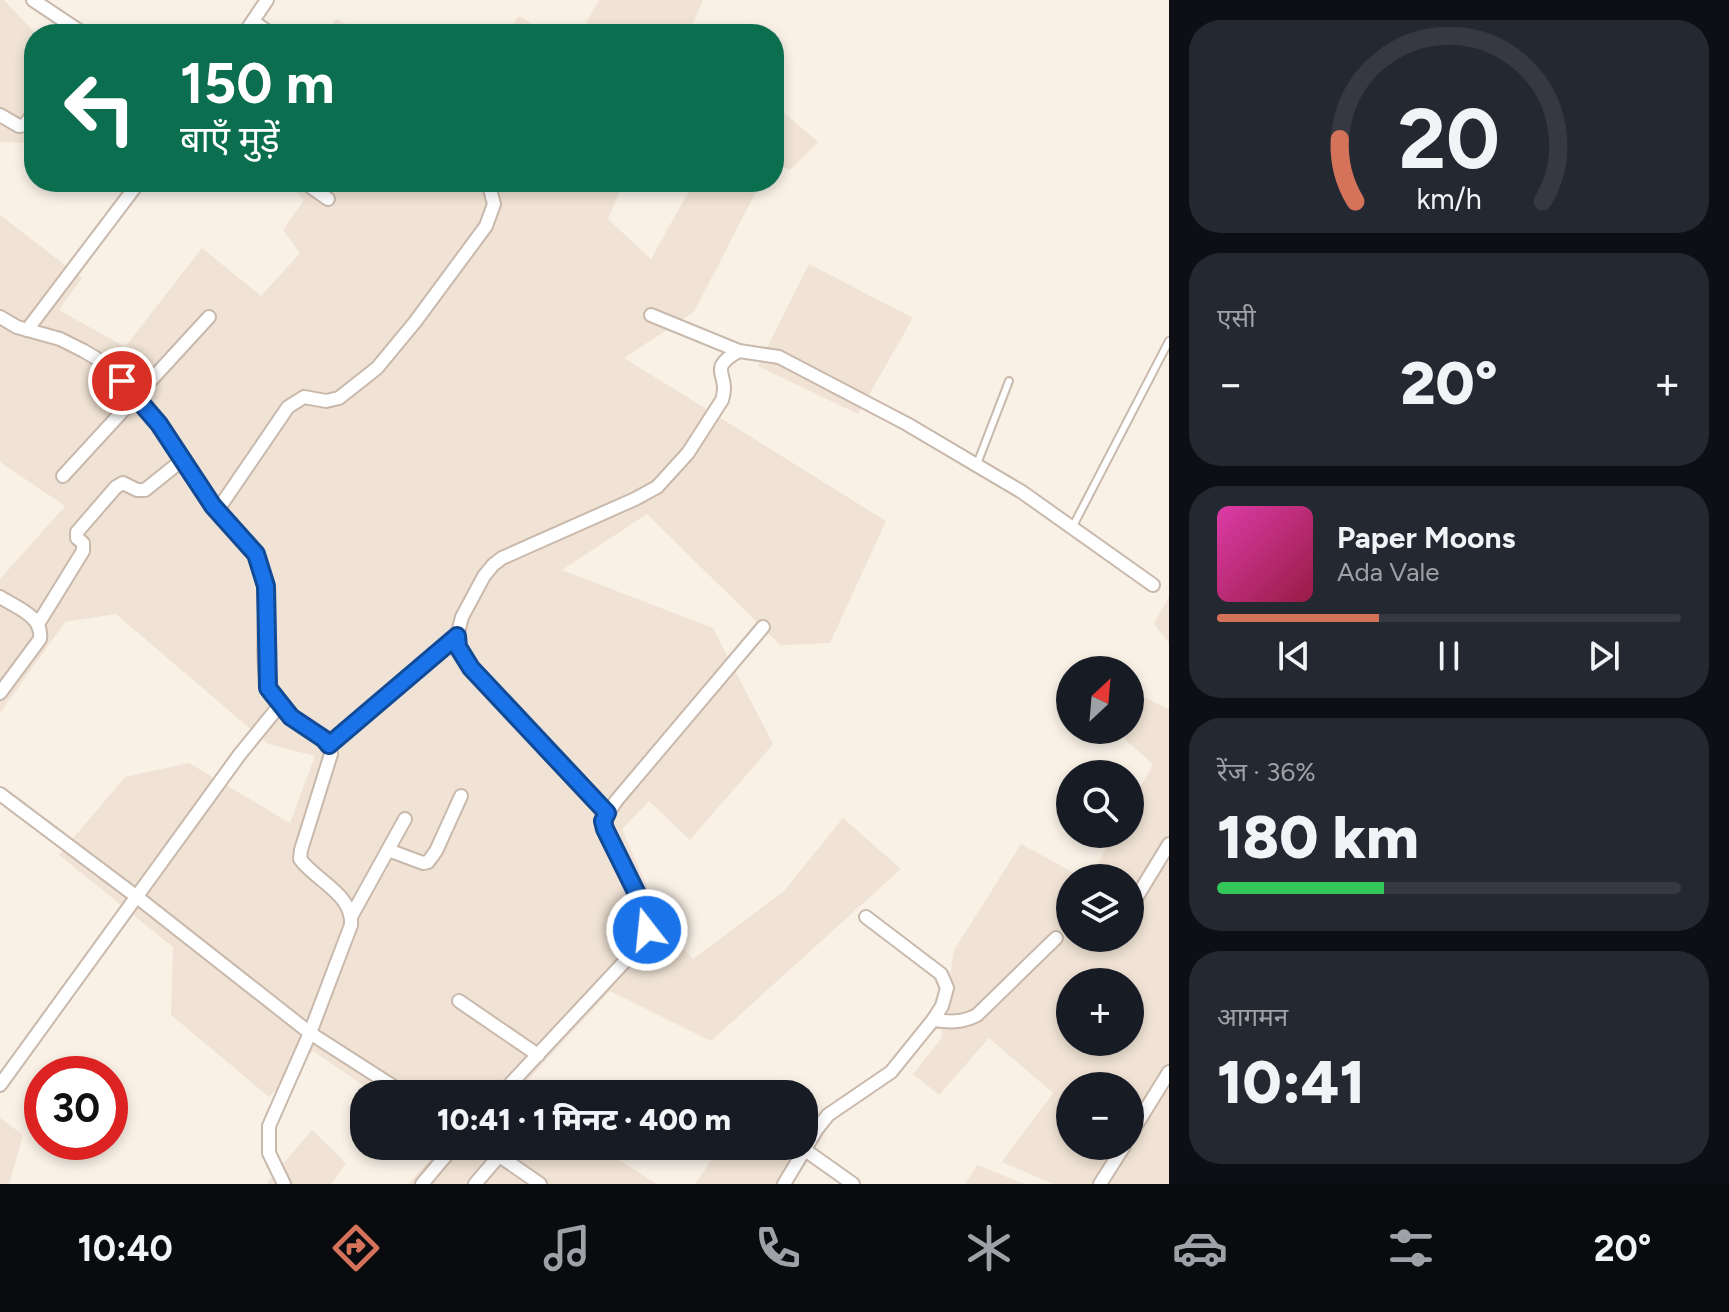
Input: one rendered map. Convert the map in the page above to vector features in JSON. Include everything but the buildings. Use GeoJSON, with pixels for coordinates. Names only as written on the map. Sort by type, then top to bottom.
{"type":"FeatureCollection","features":[{"type":"Feature","properties":{"kind":"street"},"geometry":{"type":"LineString","coordinates":[[33,0],[69,24]]}},
{"type":"Feature","properties":{"kind":"street"},"geometry":{"type":"LineString","coordinates":[[251,24],[267,0]]}},
{"type":"Feature","properties":{"kind":"street"},"geometry":{"type":"LineString","coordinates":[[253,21],[257,24]]}},
{"type":"Feature","properties":{"kind":"street"},"geometry":{"type":"LineString","coordinates":[[0,115],[19,126],[24,125]]}},
{"type":"Feature","properties":{"kind":"street"},"geometry":{"type":"LineString","coordinates":[[27,330],[131,192]]}},
{"type":"Feature","properties":{"kind":"street"},"geometry":{"type":"LineString","coordinates":[[318,192],[328,199]]}},
{"type":"Feature","properties":{"kind":"street"},"geometry":{"type":"LineString","coordinates":[[217,511],[288,407],[304,397],[326,401],[339,398],[389,356],[486,226],[494,204],[491,192]]}},
{"type":"Feature","properties":{"kind":"street"},"geometry":{"type":"LineString","coordinates":[[651,315],[739,351],[788,361],[977,464],[1073,526],[1153,585]]}},
{"type":"Feature","properties":{"kind":"street"},"geometry":{"type":"LineString","coordinates":[[0,317],[27,330],[60,339],[104,363],[136,395],[217,511],[256,554],[266,586],[268,688],[280,705],[304,727],[324,739],[331,754],[300,859],[348,904],[352,915]]}},
{"type":"Feature","properties":{"kind":"street"},"geometry":{"type":"LineString","coordinates":[[63,476],[209,317]]}},
{"type":"Feature","properties":{"kind":"street"},"geometry":{"type":"LineString","coordinates":[[607,813],[471,668],[458,647],[457,636],[462,617],[484,576],[502,558],[635,499],[657,487],[671,474],[722,400],[721,363],[739,351]]}},
{"type":"Feature","properties":{"kind":"street"},"geometry":{"type":"LineString","coordinates":[[38,624],[83,551],[83,543],[77,538],[77,532],[116,487],[123,483],[137,490],[145,490],[181,461]]}},
{"type":"Feature","properties":{"kind":"street"},"geometry":{"type":"LineString","coordinates":[[0,597],[35,619],[41,629],[40,639],[0,693]]}},
{"type":"Feature","properties":{"kind":"street"},"geometry":{"type":"LineString","coordinates":[[514,1080],[641,944],[647,930],[647,914],[605,829],[603,821],[607,813],[763,627]]}},
{"type":"Feature","properties":{"kind":"street"},"geometry":{"type":"LineString","coordinates":[[329,745],[457,636]]}},
{"type":"Feature","properties":{"kind":"street"},"geometry":{"type":"LineString","coordinates":[[0,1085],[240,754],[280,705]]}},
{"type":"Feature","properties":{"kind":"street"},"geometry":{"type":"LineString","coordinates":[[0,794],[310,1033],[383,1080]]}},
{"type":"Feature","properties":{"kind":"street"},"geometry":{"type":"LineString","coordinates":[[388,850],[428,862],[461,796]]}},
{"type":"Feature","properties":{"kind":"street"},"geometry":{"type":"LineString","coordinates":[[284,1184],[269,1153],[269,1126],[310,1033],[351,925],[352,915],[405,819]]}},
{"type":"Feature","properties":{"kind":"street"},"geometry":{"type":"LineString","coordinates":[[1144,885],[1169,844]]}},
{"type":"Feature","properties":{"kind":"street"},"geometry":{"type":"LineString","coordinates":[[818,1130],[828,1115],[891,1072],[933,1020],[942,1006],[947,988],[941,974],[866,917]]}},
{"type":"Feature","properties":{"kind":"street"},"geometry":{"type":"LineString","coordinates":[[933,1020],[956,1022],[977,1015],[1056,938]]}},
{"type":"Feature","properties":{"kind":"street"},"geometry":{"type":"LineString","coordinates":[[459,1001],[538,1055]]}},
{"type":"Feature","properties":{"kind":"street"},"geometry":{"type":"LineString","coordinates":[[1144,1112],[1169,1072]]}},
{"type":"Feature","properties":{"kind":"street"},"geometry":{"type":"LineString","coordinates":[[818,1159],[853,1184]]}},
{"type":"Feature","properties":{"kind":"street"},"geometry":{"type":"LineString","coordinates":[[422,1184],[442,1160]]}},
{"type":"Feature","properties":{"kind":"street"},"geometry":{"type":"LineString","coordinates":[[475,1184],[496,1160]]}},
{"type":"Feature","properties":{"kind":"street"},"geometry":{"type":"LineString","coordinates":[[505,1160],[540,1184]]}},
{"type":"Feature","properties":{"kind":"street"},"geometry":{"type":"LineString","coordinates":[[784,1184],[799,1160]]}},
{"type":"Feature","properties":{"kind":"street"},"geometry":{"type":"LineString","coordinates":[[1100,1184],[1115,1160]]}},
{"type":"Feature","properties":{"kind":"lane"},"geometry":{"type":"LineString","coordinates":[[1073,526],[1169,341]]}},
{"type":"Feature","properties":{"kind":"lane"},"geometry":{"type":"LineString","coordinates":[[977,464],[1009,381]]}},
{"type":"Feature","properties":{"kind":"shaded area"},"geometry":{"type":"Polygon","coordinates":[[[0,0],[4,0],[27,24],[24,24],[24,143],[0,142],[0,0]]]}},
{"type":"Feature","properties":{"kind":"shaded area"},"geometry":{"type":"Polygon","coordinates":[[[599,0],[703,0],[692,24],[586,24],[599,0]]]}},
{"type":"Feature","properties":{"kind":"shaded area"},"geometry":{"type":"Polygon","coordinates":[[[519,16],[532,24],[513,24],[519,16]]]}},
{"type":"Feature","properties":{"kind":"shaded area"},"geometry":{"type":"Polygon","coordinates":[[[784,113],[818,142],[790,170],[784,167],[784,113]]]}},
{"type":"Feature","properties":{"kind":"shaded area"},"geometry":{"type":"Polygon","coordinates":[[[296,192],[620,192],[608,219],[651,259],[688,192],[756,192],[694,312],[624,358],[886,521],[830,643],[780,645],[647,514],[562,570],[713,628],[773,744],[690,840],[649,801],[622,829],[664,926],[693,959],[783,892],[843,818],[901,869],[711,1041],[610,991],[528,1080],[355,1080],[313,1051],[269,1097],[171,1015],[173,947],[59,855],[125,777],[189,763],[290,823],[315,756],[268,744],[116,614],[65,622],[0,713],[0,579],[65,506],[0,462],[0,215],[82,278],[59,310],[125,347],[202,248],[261,296],[300,253],[283,230],[304,200],[296,192]]]}},
{"type":"Feature","properties":{"kind":"shaded area"},"geometry":{"type":"Polygon","coordinates":[[[809,264],[913,318],[858,414],[758,366],[809,264]]]}},
{"type":"Feature","properties":{"kind":"shaded area"},"geometry":{"type":"Polygon","coordinates":[[[1169,596],[1169,643],[1154,624],[1169,596]]]}},
{"type":"Feature","properties":{"kind":"shaded area"},"geometry":{"type":"Polygon","coordinates":[[[1144,697],[1169,709],[1169,1184],[1053,1184],[1002,1162],[1053,1093],[989,1038],[939,1095],[913,1074],[941,1039],[954,950],[1021,844],[1057,864],[1056,952],[1144,952],[1144,864],[1098,864],[1106,848],[1144,848],[1144,780],[1153,764],[1130,744],[1144,744],[1144,697]]]}},
{"type":"Feature","properties":{"kind":"shaded area"},"geometry":{"type":"Polygon","coordinates":[[[0,1118],[23,1135],[9,1184],[0,1184],[0,1118]]]}},
{"type":"Feature","properties":{"kind":"shaded area"},"geometry":{"type":"Polygon","coordinates":[[[312,1130],[346,1163],[331,1184],[266,1184],[312,1130]]]}},
{"type":"Feature","properties":{"kind":"shaded area"},"geometry":{"type":"Polygon","coordinates":[[[430,1160],[619,1160],[657,1184],[408,1184],[430,1160]]]}},
{"type":"Feature","properties":{"kind":"shaded area"},"geometry":{"type":"Polygon","coordinates":[[[711,1160],[802,1160],[786,1184],[695,1184],[711,1160]]]}},
{"type":"Feature","properties":{"kind":"shaded area"},"geometry":{"type":"Polygon","coordinates":[[[977,1165],[1025,1184],[965,1184],[977,1165]]]}},
{"type":"Feature","properties":{"kind":"route"},"geometry":{"type":"LineString","coordinates":[[122,381],[159,424],[213,506],[256,554],[266,586],[268,688],[291,717],[329,745],[457,636],[458,647],[471,668],[607,813],[603,821],[605,829],[647,914],[647,930]]}}]}
